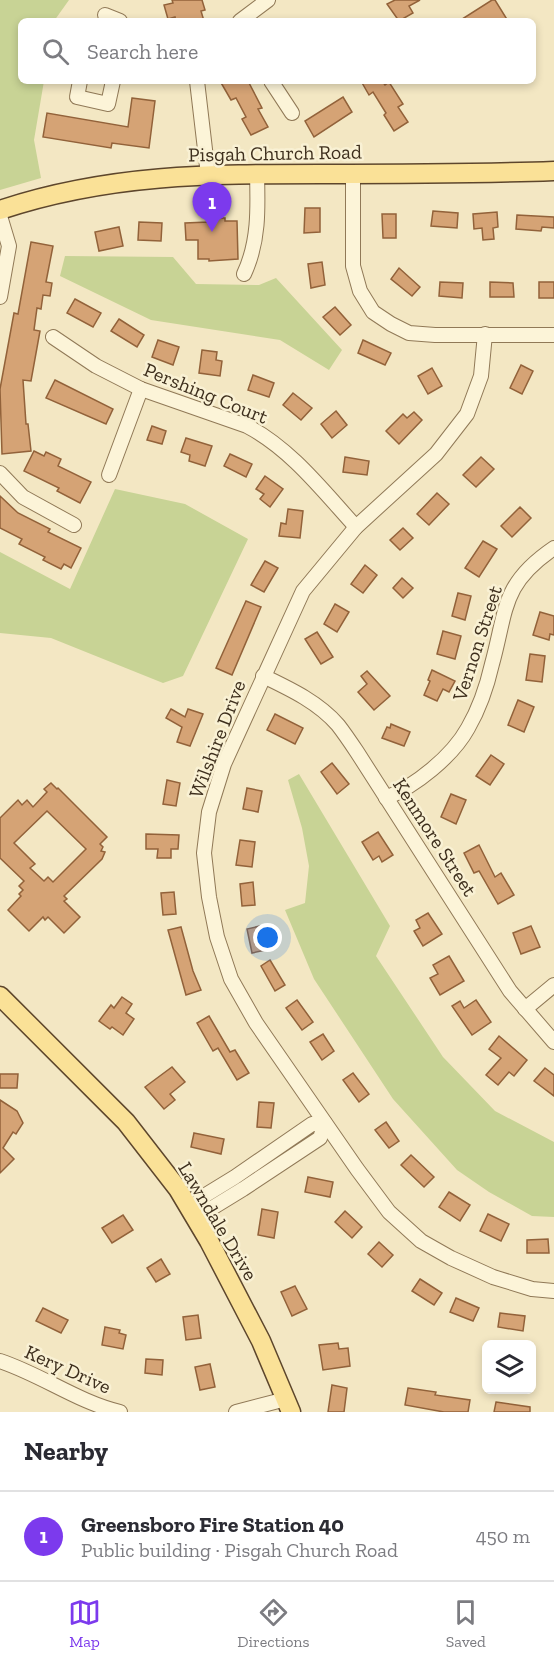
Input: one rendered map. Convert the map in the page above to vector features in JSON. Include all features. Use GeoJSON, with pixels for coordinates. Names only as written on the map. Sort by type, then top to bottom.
{"type":"FeatureCollection","features":[{"type":"Feature","properties":{"kind":"main road","name":"Pisgah Church Road"},"geometry":{"type":"LineString","coordinates":[[0,210],[90,187],[159,177],[257,174],[459,175],[554,171]]}},
{"type":"Feature","properties":{"kind":"main road","name":"Lawndale Drive"},"geometry":{"type":"LineString","coordinates":[[0,996],[126,1122],[178,1189],[209,1241],[261,1341],[288,1406]]}},
{"type":"Feature","properties":{"kind":"street"},"geometry":{"type":"LineString","coordinates":[[244,18],[268,0]]}},
{"type":"Feature","properties":{"kind":"street"},"geometry":{"type":"LineString","coordinates":[[105,15],[112,18]]}},
{"type":"Feature","properties":{"kind":"street"},"geometry":{"type":"LineString","coordinates":[[79,84],[77,98],[108,104],[112,84]]}},
{"type":"Feature","properties":{"kind":"street"},"geometry":{"type":"LineString","coordinates":[[197,84],[208,175]]}},
{"type":"Feature","properties":{"kind":"street"},"geometry":{"type":"LineString","coordinates":[[273,84],[292,112]]}},
{"type":"Feature","properties":{"kind":"street"},"geometry":{"type":"LineString","coordinates":[[244,274],[256,235],[257,174]]}},
{"type":"Feature","properties":{"kind":"street"},"geometry":{"type":"LineString","coordinates":[[353,174],[353,266],[360,291],[373,312],[409,333],[554,335]]}},
{"type":"Feature","properties":{"kind":"street"},"geometry":{"type":"LineString","coordinates":[[0,216],[9,246],[0,297]]}},
{"type":"Feature","properties":{"kind":"street","name":"Wilshire Drive"},"geometry":{"type":"LineString","coordinates":[[484,334],[481,376],[467,414],[436,454],[356,527],[303,591],[262,676],[224,764],[209,812],[204,853],[217,937],[231,978],[256,1023],[389,1212],[421,1241],[451,1258],[493,1277],[532,1288],[554,1291]]}},
{"type":"Feature","properties":{"kind":"street","name":"Pershing Court"},"geometry":{"type":"LineString","coordinates":[[53,337],[96,366],[141,389],[261,433],[286,453],[356,527]]}},
{"type":"Feature","properties":{"kind":"street"},"geometry":{"type":"LineString","coordinates":[[109,475],[141,389]]}},
{"type":"Feature","properties":{"kind":"street"},"geometry":{"type":"LineString","coordinates":[[0,473],[23,496],[74,525]]}},
{"type":"Feature","properties":{"kind":"street","name":"Vernon Street"},"geometry":{"type":"LineString","coordinates":[[386,798],[406,790],[433,769],[468,729],[493,663],[505,604],[517,581],[539,558],[554,548]]}},
{"type":"Feature","properties":{"kind":"street","name":"Kenmore Street"},"geometry":{"type":"LineString","coordinates":[[262,676],[293,690],[318,706],[338,725],[510,992],[554,1042]]}},
{"type":"Feature","properties":{"kind":"street"},"geometry":{"type":"LineString","coordinates":[[525,1009],[554,985]]}},
{"type":"Feature","properties":{"kind":"street"},"geometry":{"type":"LineString","coordinates":[[190,1211],[204,1196],[312,1124],[325,1123]]}},
{"type":"Feature","properties":{"kind":"street","name":"Kery Drive"},"geometry":{"type":"LineString","coordinates":[[0,1361],[24,1369],[98,1407],[120,1412]]}},
{"type":"Feature","properties":{"kind":"street"},"geometry":{"type":"LineString","coordinates":[[236,1412],[288,1406]]}},
{"type":"Feature","properties":{"kind":"green space"},"geometry":{"type":"Polygon","coordinates":[[[0,0],[69,0],[56,18],[18,18],[18,84],[43,84],[34,140],[41,178],[0,190],[0,0]]]}},
{"type":"Feature","properties":{"kind":"green space"},"geometry":{"type":"Polygon","coordinates":[[[65,256],[173,257],[196,284],[259,285],[276,278],[342,350],[329,370],[280,340],[151,320],[60,276],[65,256]]]}},
{"type":"Feature","properties":{"kind":"green space"},"geometry":{"type":"Polygon","coordinates":[[[115,489],[185,504],[248,539],[183,676],[163,683],[51,638],[0,633],[0,552],[70,589],[115,489]]]}},
{"type":"Feature","properties":{"kind":"green space"},"geometry":{"type":"Polygon","coordinates":[[[299,774],[390,926],[376,956],[443,1057],[495,1111],[554,1142],[554,1217],[532,1216],[489,1192],[457,1170],[393,1099],[314,979],[285,910],[305,903],[309,866],[302,828],[288,780],[299,774]]]}},
{"type":"Feature","properties":{"kind":"building"},"geometry":{"type":"Polygon","coordinates":[[[172,0],[202,0],[205,10],[201,11],[203,18],[168,18],[164,5],[173,3],[172,0]]]}},
{"type":"Feature","properties":{"kind":"building"},"geometry":{"type":"Polygon","coordinates":[[[395,0],[420,0],[409,6],[413,13],[404,18],[397,18],[387,4],[395,0]]]}},
{"type":"Feature","properties":{"kind":"building"},"geometry":{"type":"Polygon","coordinates":[[[495,0],[506,18],[464,18],[495,0]]]}},
{"type":"Feature","properties":{"kind":"building"},"geometry":{"type":"Polygon","coordinates":[[[222,84],[250,84],[262,108],[258,109],[268,127],[251,135],[242,119],[246,117],[236,98],[231,100],[222,84]]]}},
{"type":"Feature","properties":{"kind":"building"},"geometry":{"type":"Polygon","coordinates":[[[363,84],[390,84],[403,104],[398,107],[408,122],[394,131],[373,92],[369,95],[363,84]]]}},
{"type":"Feature","properties":{"kind":"building"},"geometry":{"type":"Polygon","coordinates":[[[343,97],[352,112],[314,137],[305,121],[343,97]]]}},
{"type":"Feature","properties":{"kind":"building"},"geometry":{"type":"Polygon","coordinates":[[[132,98],[155,101],[149,148],[112,143],[111,148],[43,137],[47,113],[128,127],[132,98]]]}},
{"type":"Feature","properties":{"kind":"building"},"geometry":{"type":"Polygon","coordinates":[[[305,208],[320,208],[320,232],[304,233],[305,208]]]}},
{"type":"Feature","properties":{"kind":"building"},"geometry":{"type":"Polygon","coordinates":[[[433,211],[458,213],[457,228],[431,226],[433,211]]]}},
{"type":"Feature","properties":{"kind":"building"},"geometry":{"type":"Polygon","coordinates":[[[497,212],[498,227],[493,228],[494,239],[483,240],[482,228],[474,229],[473,214],[497,212]]]}},
{"type":"Feature","properties":{"kind":"building"},"geometry":{"type":"Polygon","coordinates":[[[382,214],[396,214],[396,238],[383,238],[382,214]]]}},
{"type":"Feature","properties":{"kind":"building"},"geometry":{"type":"Polygon","coordinates":[[[517,215],[554,217],[554,228],[542,227],[541,231],[516,229],[517,215]]]}},
{"type":"Feature","properties":{"kind":"building"},"geometry":{"type":"Polygon","coordinates":[[[207,218],[237,221],[238,259],[209,261],[209,259],[198,259],[198,240],[186,240],[185,223],[208,222],[207,218]]]}},
{"type":"Feature","properties":{"kind":"building"},"geometry":{"type":"Polygon","coordinates":[[[139,222],[162,223],[161,241],[138,240],[139,222]]]}},
{"type":"Feature","properties":{"kind":"building"},"geometry":{"type":"Polygon","coordinates":[[[119,227],[123,246],[99,251],[95,232],[119,227]]]}},
{"type":"Feature","properties":{"kind":"building"},"geometry":{"type":"Polygon","coordinates":[[[31,242],[53,246],[46,282],[52,283],[50,296],[43,295],[41,309],[37,308],[34,330],[40,331],[31,381],[23,380],[26,424],[28,424],[31,451],[2,454],[0,389],[14,313],[18,314],[31,242]]]}},
{"type":"Feature","properties":{"kind":"building"},"geometry":{"type":"Polygon","coordinates":[[[322,262],[325,285],[311,288],[308,264],[322,262]]]}},
{"type":"Feature","properties":{"kind":"building"},"geometry":{"type":"Polygon","coordinates":[[[399,268],[420,287],[412,296],[391,279],[399,268]]]}},
{"type":"Feature","properties":{"kind":"building"},"geometry":{"type":"Polygon","coordinates":[[[440,282],[463,283],[462,298],[439,296],[440,282]]]}},
{"type":"Feature","properties":{"kind":"building"},"geometry":{"type":"Polygon","coordinates":[[[490,282],[513,283],[514,297],[490,297],[490,282]]]}},
{"type":"Feature","properties":{"kind":"building"},"geometry":{"type":"Polygon","coordinates":[[[539,282],[554,282],[554,298],[539,298],[539,282]]]}},
{"type":"Feature","properties":{"kind":"building"},"geometry":{"type":"Polygon","coordinates":[[[75,299],[101,313],[93,327],[67,313],[75,299]]]}},
{"type":"Feature","properties":{"kind":"building"},"geometry":{"type":"Polygon","coordinates":[[[335,307],[351,325],[340,335],[323,317],[335,307]]]}},
{"type":"Feature","properties":{"kind":"building"},"geometry":{"type":"Polygon","coordinates":[[[119,319],[144,335],[137,347],[111,331],[119,319]]]}},
{"type":"Feature","properties":{"kind":"building"},"geometry":{"type":"Polygon","coordinates":[[[158,340],[179,347],[173,365],[152,357],[158,340]]]}},
{"type":"Feature","properties":{"kind":"building"},"geometry":{"type":"Polygon","coordinates":[[[363,340],[391,353],[385,365],[358,353],[363,340]]]}},
{"type":"Feature","properties":{"kind":"building"},"geometry":{"type":"Polygon","coordinates":[[[202,350],[217,352],[216,360],[222,361],[220,376],[199,373],[202,350]]]}},
{"type":"Feature","properties":{"kind":"building"},"geometry":{"type":"Polygon","coordinates":[[[521,365],[533,371],[522,394],[510,388],[521,365]]]}},
{"type":"Feature","properties":{"kind":"building"},"geometry":{"type":"Polygon","coordinates":[[[432,368],[442,386],[428,394],[418,376],[432,368]]]}},
{"type":"Feature","properties":{"kind":"building"},"geometry":{"type":"Polygon","coordinates":[[[253,375],[274,383],[269,397],[248,390],[253,375]]]}},
{"type":"Feature","properties":{"kind":"building"},"geometry":{"type":"Polygon","coordinates":[[[55,380],[113,409],[106,424],[46,398],[55,380]]]}},
{"type":"Feature","properties":{"kind":"building"},"geometry":{"type":"Polygon","coordinates":[[[293,393],[312,408],[301,420],[283,405],[293,393]]]}},
{"type":"Feature","properties":{"kind":"building"},"geometry":{"type":"Polygon","coordinates":[[[336,411],[347,425],[332,438],[321,424],[336,411]]]}},
{"type":"Feature","properties":{"kind":"building"},"geometry":{"type":"Polygon","coordinates":[[[414,412],[422,420],[399,444],[386,431],[403,414],[407,418],[414,412]]]}},
{"type":"Feature","properties":{"kind":"building"},"geometry":{"type":"Polygon","coordinates":[[[152,426],[166,431],[162,444],[147,440],[152,426]]]}},
{"type":"Feature","properties":{"kind":"building"},"geometry":{"type":"Polygon","coordinates":[[[186,438],[212,446],[205,466],[189,461],[190,455],[181,452],[186,438]]]}},
{"type":"Feature","properties":{"kind":"building"},"geometry":{"type":"Polygon","coordinates":[[[34,451],[44,456],[46,452],[61,459],[58,466],[91,482],[80,503],[57,491],[59,488],[24,471],[34,451]]]}},
{"type":"Feature","properties":{"kind":"building"},"geometry":{"type":"Polygon","coordinates":[[[230,454],[252,464],[246,477],[224,466],[230,454]]]}},
{"type":"Feature","properties":{"kind":"building"},"geometry":{"type":"Polygon","coordinates":[[[345,457],[369,461],[367,475],[343,472],[345,457]]]}},
{"type":"Feature","properties":{"kind":"building"},"geometry":{"type":"Polygon","coordinates":[[[481,457],[494,469],[476,487],[463,475],[481,457]]]}},
{"type":"Feature","properties":{"kind":"building"},"geometry":{"type":"Polygon","coordinates":[[[265,476],[283,489],[270,507],[260,499],[264,494],[256,489],[265,476]]]}},
{"type":"Feature","properties":{"kind":"building"},"geometry":{"type":"Polygon","coordinates":[[[437,493],[449,504],[429,525],[417,514],[437,493]]]}},
{"type":"Feature","properties":{"kind":"building"},"geometry":{"type":"Polygon","coordinates":[[[0,496],[18,513],[50,529],[48,532],[81,548],[71,568],[64,564],[61,569],[43,560],[45,557],[19,544],[22,539],[0,528],[0,496]]]}},
{"type":"Feature","properties":{"kind":"building"},"geometry":{"type":"Polygon","coordinates":[[[520,507],[531,518],[512,537],[501,526],[520,507]]]}},
{"type":"Feature","properties":{"kind":"building"},"geometry":{"type":"Polygon","coordinates":[[[288,509],[303,511],[300,538],[279,536],[281,523],[286,524],[288,509]]]}},
{"type":"Feature","properties":{"kind":"building"},"geometry":{"type":"Polygon","coordinates":[[[403,528],[413,538],[400,550],[390,540],[403,528]]]}},
{"type":"Feature","properties":{"kind":"building"},"geometry":{"type":"Polygon","coordinates":[[[483,541],[497,549],[479,577],[465,568],[483,541]]]}},
{"type":"Feature","properties":{"kind":"building"},"geometry":{"type":"Polygon","coordinates":[[[265,561],[278,568],[264,592],[251,585],[265,561]]]}},
{"type":"Feature","properties":{"kind":"building"},"geometry":{"type":"Polygon","coordinates":[[[365,565],[377,575],[363,593],[351,584],[365,565]]]}},
{"type":"Feature","properties":{"kind":"building"},"geometry":{"type":"Polygon","coordinates":[[[402,578],[413,588],[403,598],[393,588],[402,578]]]}},
{"type":"Feature","properties":{"kind":"building"},"geometry":{"type":"Polygon","coordinates":[[[458,593],[471,596],[465,620],[452,616],[458,593]]]}},
{"type":"Feature","properties":{"kind":"building"},"geometry":{"type":"Polygon","coordinates":[[[246,601],[261,607],[232,675],[216,668],[246,601]]]}},
{"type":"Feature","properties":{"kind":"building"},"geometry":{"type":"Polygon","coordinates":[[[335,604],[349,612],[337,632],[324,624],[335,604]]]}},
{"type":"Feature","properties":{"kind":"building"},"geometry":{"type":"Polygon","coordinates":[[[540,612],[554,616],[554,635],[550,634],[549,640],[533,635],[540,612]]]}},
{"type":"Feature","properties":{"kind":"building"},"geometry":{"type":"Polygon","coordinates":[[[443,631],[461,636],[455,659],[437,654],[443,631]]]}},
{"type":"Feature","properties":{"kind":"building"},"geometry":{"type":"Polygon","coordinates":[[[317,632],[333,657],[321,664],[305,639],[317,632]]]}},
{"type":"Feature","properties":{"kind":"building"},"geometry":{"type":"Polygon","coordinates":[[[530,654],[545,656],[542,682],[526,680],[530,654]]]}},
{"type":"Feature","properties":{"kind":"building"},"geometry":{"type":"Polygon","coordinates":[[[432,670],[455,681],[449,692],[443,689],[437,701],[424,695],[432,670]]]}},
{"type":"Feature","properties":{"kind":"building"},"geometry":{"type":"Polygon","coordinates":[[[367,671],[390,696],[374,710],[358,692],[367,684],[361,676],[367,671]]]}},
{"type":"Feature","properties":{"kind":"building"},"geometry":{"type":"Polygon","coordinates":[[[518,700],[534,707],[524,732],[508,725],[518,700]]]}},
{"type":"Feature","properties":{"kind":"building"},"geometry":{"type":"Polygon","coordinates":[[[171,709],[185,717],[188,709],[203,714],[190,746],[177,742],[182,727],[166,718],[171,709]]]}},
{"type":"Feature","properties":{"kind":"building"},"geometry":{"type":"Polygon","coordinates":[[[275,714],[303,728],[295,744],[267,730],[275,714]]]}},
{"type":"Feature","properties":{"kind":"building"},"geometry":{"type":"Polygon","coordinates":[[[391,724],[410,732],[404,746],[382,738],[391,724]]]}},
{"type":"Feature","properties":{"kind":"building"},"geometry":{"type":"Polygon","coordinates":[[[491,755],[504,764],[490,785],[476,776],[491,755]]]}},
{"type":"Feature","properties":{"kind":"building"},"geometry":{"type":"Polygon","coordinates":[[[332,763],[349,784],[337,794],[321,772],[332,763]]]}},
{"type":"Feature","properties":{"kind":"building"},"geometry":{"type":"Polygon","coordinates":[[[167,780],[180,783],[176,806],[163,804],[167,780]]]}},
{"type":"Feature","properties":{"kind":"building"},"geometry":{"type":"Polygon","coordinates":[[[51,783],[58,788],[107,837],[100,844],[103,847],[101,851],[105,852],[102,859],[64,896],[67,899],[64,901],[80,917],[64,933],[48,917],[45,920],[43,917],[29,931],[8,910],[21,896],[19,894],[23,890],[19,886],[24,881],[0,858],[0,818],[18,800],[22,805],[27,800],[33,807],[47,792],[44,789],[51,783]],[[47,811],[14,843],[35,864],[30,868],[44,881],[48,877],[53,882],[86,849],[47,811]]]}},
{"type":"Feature","properties":{"kind":"building"},"geometry":{"type":"Polygon","coordinates":[[[247,788],[262,791],[258,812],[243,809],[247,788]]]}},
{"type":"Feature","properties":{"kind":"building"},"geometry":{"type":"Polygon","coordinates":[[[451,794],[466,800],[456,824],[441,817],[451,794]]]}},
{"type":"Feature","properties":{"kind":"building"},"geometry":{"type":"Polygon","coordinates":[[[378,832],[393,855],[382,862],[379,856],[373,860],[362,842],[378,832]]]}},
{"type":"Feature","properties":{"kind":"building"},"geometry":{"type":"Polygon","coordinates":[[[146,834],[179,835],[178,849],[171,849],[171,858],[157,858],[158,849],[146,849],[146,834]]]}},
{"type":"Feature","properties":{"kind":"building"},"geometry":{"type":"Polygon","coordinates":[[[240,840],[255,842],[252,867],[236,865],[240,840]]]}},
{"type":"Feature","properties":{"kind":"building"},"geometry":{"type":"Polygon","coordinates":[[[479,845],[495,877],[501,873],[514,895],[498,904],[479,871],[474,873],[464,853],[479,845]]]}},
{"type":"Feature","properties":{"kind":"building"},"geometry":{"type":"Polygon","coordinates":[[[253,882],[255,905],[242,906],[240,884],[253,882]]]}},
{"type":"Feature","properties":{"kind":"building"},"geometry":{"type":"Polygon","coordinates":[[[174,892],[176,914],[163,915],[161,893],[174,892]]]}},
{"type":"Feature","properties":{"kind":"building"},"geometry":{"type":"Polygon","coordinates":[[[428,913],[442,934],[423,946],[414,931],[420,928],[416,920],[428,913]]]}},
{"type":"Feature","properties":{"kind":"building"},"geometry":{"type":"Polygon","coordinates":[[[260,926],[266,950],[252,953],[247,929],[260,926]]]}},
{"type":"Feature","properties":{"kind":"building"},"geometry":{"type":"Polygon","coordinates":[[[531,926],[540,947],[521,954],[513,933],[531,926]]]}},
{"type":"Feature","properties":{"kind":"building"},"geometry":{"type":"Polygon","coordinates":[[[181,927],[193,971],[201,990],[186,995],[168,930],[181,927]]]}},
{"type":"Feature","properties":{"kind":"building"},"geometry":{"type":"Polygon","coordinates":[[[449,956],[464,981],[440,995],[430,978],[438,974],[433,965],[449,956]]]}},
{"type":"Feature","properties":{"kind":"building"},"geometry":{"type":"Polygon","coordinates":[[[270,960],[285,985],[275,991],[261,966],[270,960]]]}},
{"type":"Feature","properties":{"kind":"building"},"geometry":{"type":"Polygon","coordinates":[[[122,997],[132,1004],[126,1013],[134,1019],[123,1035],[99,1021],[111,1005],[114,1008],[122,997]]]}},
{"type":"Feature","properties":{"kind":"building"},"geometry":{"type":"Polygon","coordinates":[[[297,1000],[313,1022],[302,1030],[286,1008],[297,1000]]]}},
{"type":"Feature","properties":{"kind":"building"},"geometry":{"type":"Polygon","coordinates":[[[476,1000],[491,1022],[472,1035],[452,1006],[460,1001],[464,1008],[476,1000]]]}},
{"type":"Feature","properties":{"kind":"building"},"geometry":{"type":"Polygon","coordinates":[[[209,1016],[230,1052],[235,1050],[249,1073],[237,1080],[218,1048],[213,1051],[197,1023],[209,1016]]]}},
{"type":"Feature","properties":{"kind":"building"},"geometry":{"type":"Polygon","coordinates":[[[323,1034],[334,1051],[322,1060],[310,1042],[323,1034]]]}},
{"type":"Feature","properties":{"kind":"building"},"geometry":{"type":"Polygon","coordinates":[[[499,1036],[527,1060],[514,1076],[509,1072],[498,1085],[486,1075],[501,1058],[489,1049],[499,1036]]]}},
{"type":"Feature","properties":{"kind":"building"},"geometry":{"type":"Polygon","coordinates":[[[172,1067],[185,1082],[170,1094],[175,1100],[164,1109],[145,1087],[172,1067]]]}},
{"type":"Feature","properties":{"kind":"building"},"geometry":{"type":"Polygon","coordinates":[[[545,1068],[554,1075],[554,1096],[534,1081],[545,1068]]]}},
{"type":"Feature","properties":{"kind":"building"},"geometry":{"type":"Polygon","coordinates":[[[353,1073],[369,1094],[359,1102],[343,1080],[353,1073]]]}},
{"type":"Feature","properties":{"kind":"building"},"geometry":{"type":"Polygon","coordinates":[[[0,1074],[18,1074],[17,1088],[0,1088],[0,1074]]]}},
{"type":"Feature","properties":{"kind":"building"},"geometry":{"type":"Polygon","coordinates":[[[0,1100],[17,1111],[23,1123],[16,1134],[13,1132],[3,1148],[14,1159],[0,1173],[0,1100]]]}},
{"type":"Feature","properties":{"kind":"building"},"geometry":{"type":"Polygon","coordinates":[[[259,1102],[274,1103],[271,1128],[257,1127],[259,1102]]]}},
{"type":"Feature","properties":{"kind":"building"},"geometry":{"type":"Polygon","coordinates":[[[386,1122],[399,1141],[389,1148],[375,1130],[386,1122]]]}},
{"type":"Feature","properties":{"kind":"building"},"geometry":{"type":"Polygon","coordinates":[[[194,1133],[224,1139],[221,1154],[191,1147],[194,1133]]]}},
{"type":"Feature","properties":{"kind":"building"},"geometry":{"type":"Polygon","coordinates":[[[411,1155],[434,1177],[424,1187],[401,1165],[411,1155]]]}},
{"type":"Feature","properties":{"kind":"building"},"geometry":{"type":"Polygon","coordinates":[[[308,1177],[333,1182],[330,1197],[305,1192],[308,1177]]]}},
{"type":"Feature","properties":{"kind":"building"},"geometry":{"type":"Polygon","coordinates":[[[449,1192],[470,1205],[460,1221],[439,1207],[449,1192]]]}},
{"type":"Feature","properties":{"kind":"building"},"geometry":{"type":"Polygon","coordinates":[[[262,1209],[278,1212],[274,1238],[258,1235],[262,1209]]]}},
{"type":"Feature","properties":{"kind":"building"},"geometry":{"type":"Polygon","coordinates":[[[345,1211],[362,1227],[352,1238],[335,1222],[345,1211]]]}},
{"type":"Feature","properties":{"kind":"building"},"geometry":{"type":"Polygon","coordinates":[[[488,1214],[509,1224],[501,1241],[480,1231],[488,1214]]]}},
{"type":"Feature","properties":{"kind":"building"},"geometry":{"type":"Polygon","coordinates":[[[123,1215],[133,1230],[112,1243],[102,1228],[123,1215]]]}},
{"type":"Feature","properties":{"kind":"building"},"geometry":{"type":"Polygon","coordinates":[[[548,1239],[549,1253],[527,1253],[527,1240],[548,1239]]]}},
{"type":"Feature","properties":{"kind":"building"},"geometry":{"type":"Polygon","coordinates":[[[379,1242],[393,1255],[382,1267],[368,1254],[379,1242]]]}},
{"type":"Feature","properties":{"kind":"building"},"geometry":{"type":"Polygon","coordinates":[[[161,1259],[170,1274],[156,1282],[147,1268],[161,1259]]]}},
{"type":"Feature","properties":{"kind":"building"},"geometry":{"type":"Polygon","coordinates":[[[420,1279],[442,1293],[434,1305],[412,1291],[420,1279]]]}},
{"type":"Feature","properties":{"kind":"building"},"geometry":{"type":"Polygon","coordinates":[[[295,1286],[307,1309],[292,1316],[281,1292],[295,1286]]]}},
{"type":"Feature","properties":{"kind":"building"},"geometry":{"type":"Polygon","coordinates":[[[456,1298],[479,1308],[473,1321],[450,1312],[456,1298]]]}},
{"type":"Feature","properties":{"kind":"building"},"geometry":{"type":"Polygon","coordinates":[[[43,1308],[68,1320],[61,1333],[36,1321],[43,1308]]]}},
{"type":"Feature","properties":{"kind":"building"},"geometry":{"type":"Polygon","coordinates":[[[500,1313],[525,1316],[523,1331],[498,1327],[500,1313]]]}},
{"type":"Feature","properties":{"kind":"building"},"geometry":{"type":"Polygon","coordinates":[[[198,1315],[201,1338],[186,1340],[183,1317],[198,1315]]]}},
{"type":"Feature","properties":{"kind":"building"},"geometry":{"type":"Polygon","coordinates":[[[105,1327],[120,1330],[119,1333],[126,1335],[123,1349],[102,1345],[105,1327]]]}},
{"type":"Feature","properties":{"kind":"building"},"geometry":{"type":"Polygon","coordinates":[[[338,1343],[339,1349],[348,1348],[350,1366],[323,1370],[319,1345],[338,1343]]]}},
{"type":"Feature","properties":{"kind":"building"},"geometry":{"type":"Polygon","coordinates":[[[146,1359],[163,1360],[162,1375],[145,1373],[146,1359]]]}},
{"type":"Feature","properties":{"kind":"building"},"geometry":{"type":"Polygon","coordinates":[[[210,1364],[215,1387],[200,1390],[195,1367],[210,1364]]]}},
{"type":"Feature","properties":{"kind":"building"},"geometry":{"type":"Polygon","coordinates":[[[332,1385],[347,1388],[344,1412],[328,1412],[332,1385]]]}},
{"type":"Feature","properties":{"kind":"building"},"geometry":{"type":"Polygon","coordinates":[[[408,1388],[470,1400],[468,1412],[444,1412],[405,1405],[408,1388]]]}},
{"type":"Feature","properties":{"kind":"building"},"geometry":{"type":"Polygon","coordinates":[[[496,1402],[530,1407],[530,1412],[494,1412],[496,1402]]]}},
{"type":"Feature","properties":{"kind":"place","name":"Greensboro Fire Station 40"},"geometry":{"type":"Point","coordinates":[212,232]}}]}
